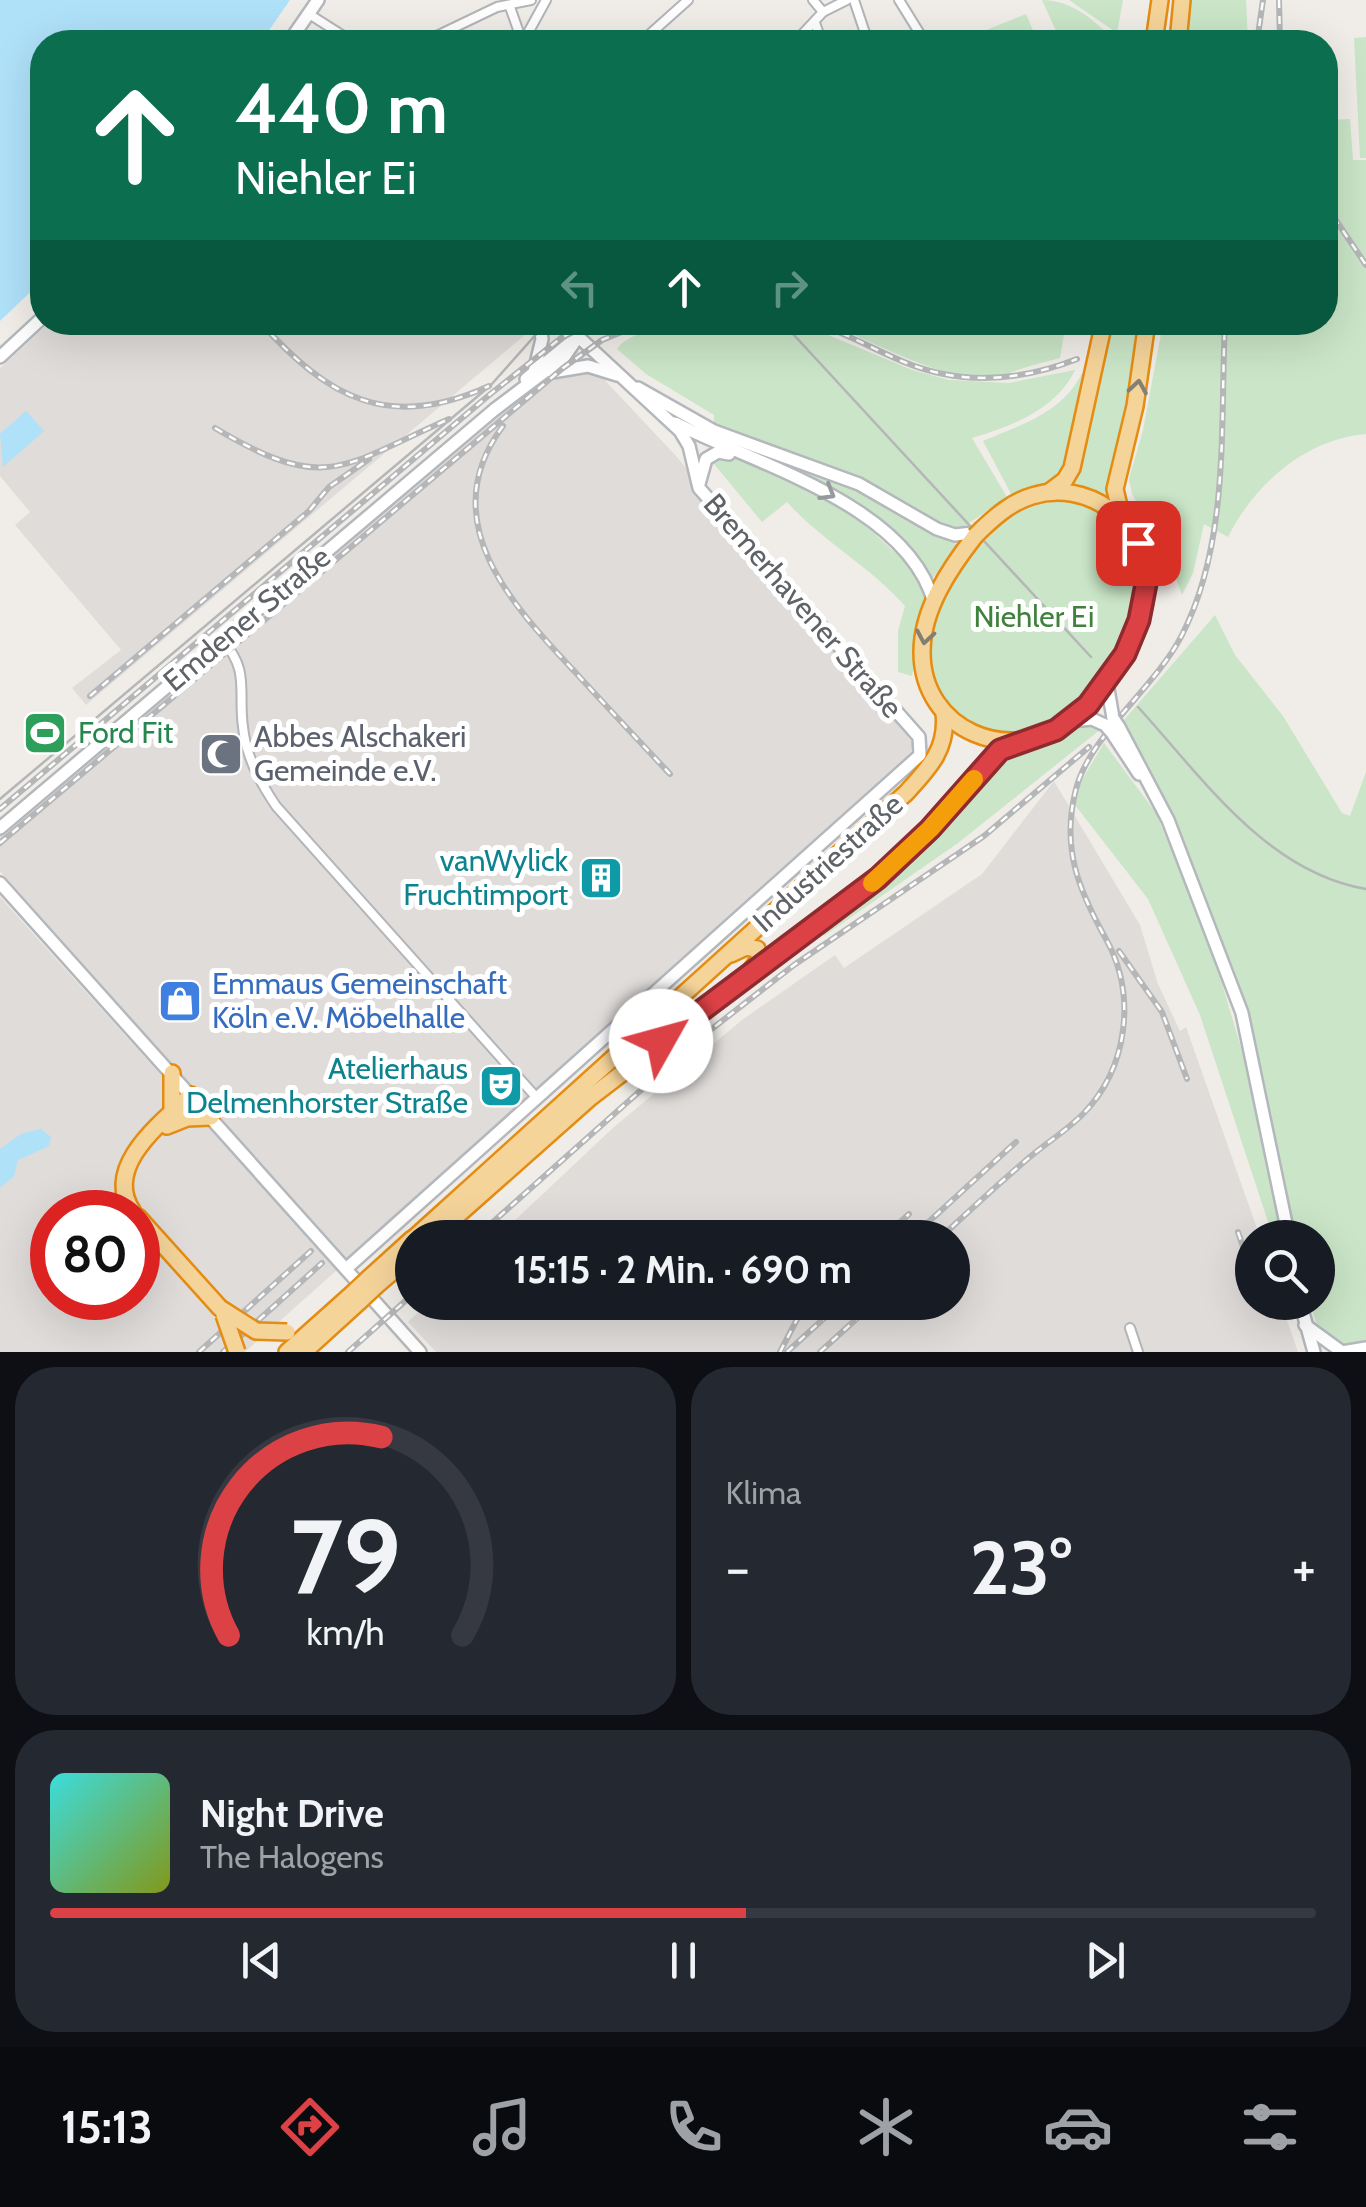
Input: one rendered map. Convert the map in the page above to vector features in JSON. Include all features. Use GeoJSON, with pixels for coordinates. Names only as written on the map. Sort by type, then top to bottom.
{"type":"FeatureCollection","features":[{"type":"Feature","properties":{"kind":"highway"},"geometry":{"type":"LineString","coordinates":[[1156,30],[1160,0]]}},
{"type":"Feature","properties":{"kind":"highway"},"geometry":{"type":"LineString","coordinates":[[1179,30],[1182,0]]}},
{"type":"Feature","properties":{"kind":"highway"},"geometry":{"type":"LineString","coordinates":[[1101,335],[1072,468],[1065,480],[1050,492],[1013,504],[976,533],[947,575],[923,638],[925,676],[944,713],[979,737],[1018,742],[1067,723],[1107,682],[1125,654],[1143,605],[1144,561],[1115,489],[1135,406],[1145,335]]}},
{"type":"Feature","properties":{"kind":"highway"},"geometry":{"type":"LineString","coordinates":[[1050,492],[1084,496],[1128,527]]}},
{"type":"Feature","properties":{"kind":"highway","name":"Industriestraße"},"geometry":{"type":"LineString","coordinates":[[433,1220],[918,780],[943,744],[944,713]]}},
{"type":"Feature","properties":{"kind":"highway","name":"Industriestraße"},"geometry":{"type":"LineString","coordinates":[[452,1220],[591,1096],[878,878],[956,802],[993,756],[1018,742]]}},
{"type":"Feature","properties":{"kind":"highway"},"geometry":{"type":"LineString","coordinates":[[718,961],[746,947],[760,953],[757,964],[733,985]]}},
{"type":"Feature","properties":{"kind":"highway"},"geometry":{"type":"LineString","coordinates":[[166,1122],[172,1074]]}},
{"type":"Feature","properties":{"kind":"highway"},"geometry":{"type":"LineString","coordinates":[[123,1190],[124,1174],[133,1156],[194,1098]]}},
{"type":"Feature","properties":{"kind":"highway"},"geometry":{"type":"LineString","coordinates":[[166,1122],[211,1117]]}},
{"type":"Feature","properties":{"kind":"highway"},"geometry":{"type":"LineString","coordinates":[[160,1242],[220,1308],[246,1327],[287,1332],[330,1321]]}},
{"type":"Feature","properties":{"kind":"highway","name":"Industriestraße"},"geometry":{"type":"LineString","coordinates":[[373,1282],[395,1258]]}},
{"type":"Feature","properties":{"kind":"highway","name":"Industriestraße"},"geometry":{"type":"LineString","coordinates":[[286,1352],[395,1266]]}},
{"type":"Feature","properties":{"kind":"highway"},"geometry":{"type":"LineString","coordinates":[[220,1308],[237,1352]]}},
{"type":"Feature","properties":{"kind":"highway","name":"Industriestraße"},"geometry":{"type":"LineString","coordinates":[[306,1352],[330,1321]]}},
{"type":"Feature","properties":{"kind":"street"},"geometry":{"type":"LineString","coordinates":[[298,30],[318,0]]}},
{"type":"Feature","properties":{"kind":"street"},"geometry":{"type":"LineString","coordinates":[[450,30],[505,5],[530,0]]}},
{"type":"Feature","properties":{"kind":"street"},"geometry":{"type":"LineString","coordinates":[[530,30],[546,0]]}},
{"type":"Feature","properties":{"kind":"street"},"geometry":{"type":"LineString","coordinates":[[654,30],[688,0]]}},
{"type":"Feature","properties":{"kind":"street"},"geometry":{"type":"LineString","coordinates":[[814,0],[824,12]]}},
{"type":"Feature","properties":{"kind":"street"},"geometry":{"type":"LineString","coordinates":[[808,30],[824,12],[850,0],[863,30]]}},
{"type":"Feature","properties":{"kind":"street"},"geometry":{"type":"LineString","coordinates":[[899,0],[917,30]]}},
{"type":"Feature","properties":{"kind":"street"},"geometry":{"type":"LineString","coordinates":[[505,5],[517,30]]}},
{"type":"Feature","properties":{"kind":"street"},"geometry":{"type":"LineString","coordinates":[[309,14],[334,30]]}},
{"type":"Feature","properties":{"kind":"street"},"geometry":{"type":"LineString","coordinates":[[815,23],[818,30]]}},
{"type":"Feature","properties":{"kind":"street"},"geometry":{"type":"LineString","coordinates":[[0,356],[30,329]]}},
{"type":"Feature","properties":{"kind":"street"},"geometry":{"type":"LineString","coordinates":[[541,335],[538,373],[588,366],[631,384]]}},
{"type":"Feature","properties":{"kind":"street","name":"Emdener Straße"},"geometry":{"type":"LineString","coordinates":[[0,828],[538,373],[567,335]]}},
{"type":"Feature","properties":{"kind":"street","name":"Bremerhavener Straße"},"geometry":{"type":"LineString","coordinates":[[578,335],[692,440],[804,480],[856,511],[918,568],[934,603]]}},
{"type":"Feature","properties":{"kind":"street","name":"Bremerhavener Straße"},"geometry":{"type":"LineString","coordinates":[[631,384],[714,432],[859,484],[947,533],[976,533]]}},
{"type":"Feature","properties":{"kind":"street","name":"Bremerhavener Straße"},"geometry":{"type":"LineString","coordinates":[[692,440],[714,432]]}},
{"type":"Feature","properties":{"kind":"street","name":"Bremerhavener Straße"},"geometry":{"type":"LineString","coordinates":[[692,440],[699,488],[919,737],[920,754],[902,772]]}},
{"type":"Feature","properties":{"kind":"street","name":"Bremerhavener Straße"},"geometry":{"type":"LineString","coordinates":[[699,488],[706,458],[718,452],[738,455]]}},
{"type":"Feature","properties":{"kind":"street"},"geometry":{"type":"LineString","coordinates":[[222,640],[242,668],[243,729],[249,756],[276,806],[536,1097]]}},
{"type":"Feature","properties":{"kind":"street"},"geometry":{"type":"LineString","coordinates":[[1107,682],[1112,726],[1152,788],[1218,945],[1247,1030],[1284,1220]]}},
{"type":"Feature","properties":{"kind":"street"},"geometry":{"type":"LineString","coordinates":[[1067,723],[1092,719],[1112,726]]}},
{"type":"Feature","properties":{"kind":"street","name":"Industriestraße"},"geometry":{"type":"LineString","coordinates":[[347,1268],[902,772]]}},
{"type":"Feature","properties":{"kind":"street"},"geometry":{"type":"LineString","coordinates":[[0,883],[420,1352]]}},
{"type":"Feature","properties":{"kind":"street"},"geometry":{"type":"LineString","coordinates":[[1305,1320],[1311,1348]]}},
{"type":"Feature","properties":{"kind":"street"},"geometry":{"type":"LineString","coordinates":[[1306,1325],[1342,1352],[1366,1348]]}},
{"type":"Feature","properties":{"kind":"street"},"geometry":{"type":"LineString","coordinates":[[1130,1328],[1138,1352]]}},
{"type":"Feature","properties":{"kind":"shaded area"},"geometry":{"type":"Polygon","coordinates":[[[36,335],[525,335],[86,705],[72,688],[121,650],[15,525],[30,512],[0,476],[0,368],[36,335]]]}},
{"type":"Feature","properties":{"kind":"shaded area"},"geometry":{"type":"Polygon","coordinates":[[[567,340],[677,457],[913,743],[911,752],[348,1260],[0,871],[0,833],[567,340]]]}},
{"type":"Feature","properties":{"kind":"shaded area"},"geometry":{"type":"Polygon","coordinates":[[[1054,781],[1140,925],[1158,984],[1180,1031],[1186,1027],[1254,1220],[1235,1220],[1235,1320],[1287,1320],[1298,1352],[436,1352],[408,1322],[970,1320],[970,1220],[515,1220],[614,1127],[742,1020],[835,955],[844,968],[982,874],[1054,781]]]}},
{"type":"Feature","properties":{"kind":"shaded area"},"geometry":{"type":"Polygon","coordinates":[[[0,897],[337,1270],[245,1352],[0,1352],[0,897]]]}},
{"type":"Feature","properties":{"kind":"green space"},"geometry":{"type":"Polygon","coordinates":[[[1042,0],[1074,8],[1103,30],[1056,30],[1042,0]]]}},
{"type":"Feature","properties":{"kind":"green space"},"geometry":{"type":"Polygon","coordinates":[[[1069,0],[1123,0],[1118,30],[1069,0]]]}},
{"type":"Feature","properties":{"kind":"green space"},"geometry":{"type":"Polygon","coordinates":[[[1191,0],[1246,0],[1247,30],[1189,30],[1191,0]]]}},
{"type":"Feature","properties":{"kind":"green space"},"geometry":{"type":"Polygon","coordinates":[[[1026,14],[1033,30],[986,30],[1026,14]]]}},
{"type":"Feature","properties":{"kind":"green space"},"geometry":{"type":"Polygon","coordinates":[[[1366,37],[1366,158],[1360,158],[1354,38],[1366,37]]]}},
{"type":"Feature","properties":{"kind":"green space"},"geometry":{"type":"Polygon","coordinates":[[[1338,119],[1350,119],[1353,160],[1366,160],[1366,434],[1322,445],[1284,468],[1252,500],[1228,537],[1204,524],[1193,573],[1182,595],[1169,560],[1132,494],[1129,479],[1143,430],[1161,335],[1338,335],[1338,119]]]}},
{"type":"Feature","properties":{"kind":"green space"},"geometry":{"type":"Polygon","coordinates":[[[636,335],[828,335],[912,370],[949,380],[1009,383],[1075,370],[1057,395],[1032,414],[972,438],[1007,497],[965,526],[946,528],[714,427],[714,415],[646,374],[617,349],[636,335]]]}},
{"type":"Feature","properties":{"kind":"green space"},"geometry":{"type":"Polygon","coordinates":[[[854,335],[1064,335],[1060,358],[987,378],[940,370],[854,335]]]}},
{"type":"Feature","properties":{"kind":"green space"},"geometry":{"type":"Polygon","coordinates":[[[1106,335],[1141,335],[1108,498],[1070,482],[1106,335]]]}},
{"type":"Feature","properties":{"kind":"green space"},"geometry":{"type":"Polygon","coordinates":[[[1082,373],[1086,375],[1076,437],[1063,468],[1034,488],[1011,494],[983,441],[1052,408],[1074,387],[1082,373]]]}},
{"type":"Feature","properties":{"kind":"green space"},"geometry":{"type":"Polygon","coordinates":[[[727,455],[785,475],[843,505],[915,571],[926,595],[912,676],[898,672],[898,631],[905,606],[787,502],[762,522],[709,458],[727,455]]]}},
{"type":"Feature","properties":{"kind":"green space"},"geometry":{"type":"Polygon","coordinates":[[[764,457],[844,481],[958,545],[932,579],[899,540],[856,507],[764,457]]]}},
{"type":"Feature","properties":{"kind":"green space","name":"Niehler Ei"},"geometry":{"type":"Polygon","coordinates":[[[1051,496],[1098,506],[1131,538],[1142,586],[1129,634],[1105,678],[1060,723],[1013,738],[957,720],[932,686],[926,648],[936,609],[967,555],[1011,510],[1051,496]]]}},
{"type":"Feature","properties":{"kind":"green space"},"geometry":{"type":"Polygon","coordinates":[[[1215,615],[1235,655],[1283,716],[1342,813],[1350,816],[1366,772],[1366,1343],[1356,1347],[1332,1342],[1317,1326],[1315,1320],[1335,1320],[1335,1220],[1292,1220],[1238,986],[1166,804],[1124,720],[1215,615]]]}},
{"type":"Feature","properties":{"kind":"green space"},"geometry":{"type":"Polygon","coordinates":[[[1092,724],[1101,729],[958,843],[824,936],[822,931],[885,884],[992,765],[1011,752],[1092,724]]]}},
{"type":"Feature","properties":{"kind":"green space"},"geometry":{"type":"Polygon","coordinates":[[[1104,743],[1156,813],[1212,949],[1248,1072],[1278,1220],[1267,1220],[1200,1015],[1148,899],[1075,805],[1080,783],[1104,743]]]}},
{"type":"Feature","properties":{"kind":"water"},"geometry":{"type":"Polygon","coordinates":[[[0,0],[290,0],[269,30],[30,30],[30,292],[0,321],[0,0]]]}},
{"type":"Feature","properties":{"kind":"water"},"geometry":{"type":"Polygon","coordinates":[[[26,411],[44,431],[3,467],[0,434],[26,411]]]}},
{"type":"Feature","properties":{"kind":"water"},"geometry":{"type":"Polygon","coordinates":[[[41,1129],[51,1137],[49,1146],[18,1160],[14,1176],[0,1188],[0,1149],[21,1134],[41,1129]]]}},
{"type":"Feature","properties":{"kind":"tram line"},"geometry":{"type":"LineString","coordinates":[[0,799],[491,385],[535,335]]}},
{"type":"Feature","properties":{"kind":"tram line"},"geometry":{"type":"LineString","coordinates":[[794,335],[1091,657]]}},
{"type":"Feature","properties":{"kind":"tram line"},"geometry":{"type":"LineString","coordinates":[[1138,707],[1212,791],[1267,842],[1330,879],[1366,889]]}},
{"type":"Feature","properties":{"kind":"railway"},"geometry":{"type":"LineString","coordinates":[[1259,30],[1263,0]]}},
{"type":"Feature","properties":{"kind":"railway"},"geometry":{"type":"LineString","coordinates":[[1279,0],[1280,30]]}},
{"type":"Feature","properties":{"kind":"railway"},"geometry":{"type":"LineString","coordinates":[[1338,223],[1366,265]]}},
{"type":"Feature","properties":{"kind":"railway"},"geometry":{"type":"LineString","coordinates":[[272,335],[310,371],[362,400],[391,406],[421,406],[453,400],[489,386]]}},
{"type":"Feature","properties":{"kind":"railway"},"geometry":{"type":"LineString","coordinates":[[0,809],[488,396],[567,335]]}},
{"type":"Feature","properties":{"kind":"railway"},"geometry":{"type":"LineString","coordinates":[[0,843],[563,368],[614,335]]}},
{"type":"Feature","properties":{"kind":"railway"},"geometry":{"type":"LineString","coordinates":[[844,335],[904,362],[948,375],[1013,376],[1077,359]]}},
{"type":"Feature","properties":{"kind":"railway"},"geometry":{"type":"LineString","coordinates":[[960,1220],[1083,1114],[1098,1096],[1118,1053],[1123,1030],[1122,984],[1116,961],[1080,885],[1072,849],[1072,810],[1083,769],[1170,655],[1197,599],[1208,561],[1220,482],[1225,335]]}},
{"type":"Feature","properties":{"kind":"railway"},"geometry":{"type":"LineString","coordinates":[[215,428],[253,449],[310,467],[357,460],[449,419]]}},
{"type":"Feature","properties":{"kind":"railway"},"geometry":{"type":"LineString","coordinates":[[503,426],[483,461],[476,495],[478,528],[489,560],[528,620],[670,774]]}},
{"type":"Feature","properties":{"kind":"railway"},"geometry":{"type":"LineString","coordinates":[[90,696],[309,511],[329,487],[369,459]]}},
{"type":"Feature","properties":{"kind":"railway"},"geometry":{"type":"LineString","coordinates":[[495,1220],[695,1042],[794,965],[984,836],[1089,747]]}},
{"type":"Feature","properties":{"kind":"railway"},"geometry":{"type":"LineString","coordinates":[[1119,951],[1162,1012],[1187,1079]]}},
{"type":"Feature","properties":{"kind":"railway"},"geometry":{"type":"LineString","coordinates":[[931,1220],[1016,1142]]}},
{"type":"Feature","properties":{"kind":"railway"},"geometry":{"type":"LineString","coordinates":[[902,1220],[909,1214]]}},
{"type":"Feature","properties":{"kind":"railway"},"geometry":{"type":"LineString","coordinates":[[199,1352],[311,1251]]}},
{"type":"Feature","properties":{"kind":"railway"},"geometry":{"type":"LineString","coordinates":[[223,1352],[322,1263]]}},
{"type":"Feature","properties":{"kind":"railway"},"geometry":{"type":"LineString","coordinates":[[348,1352],[395,1310]]}},
{"type":"Feature","properties":{"kind":"railway"},"geometry":{"type":"LineString","coordinates":[[780,1352],[797,1320]]}},
{"type":"Feature","properties":{"kind":"railway"},"geometry":{"type":"LineString","coordinates":[[787,1352],[822,1320]]}},
{"type":"Feature","properties":{"kind":"railway"},"geometry":{"type":"LineString","coordinates":[[820,1352],[855,1320]]}},
{"type":"Feature","properties":{"kind":"slow traffic"},"geometry":{"type":"LineString","coordinates":[[872,883],[930,829],[974,779]]}},
{"type":"Feature","properties":{"kind":"place","name":"Ford Fit"},"geometry":{"type":"Point","coordinates":[45,733]}},
{"type":"Feature","properties":{"kind":"place","name":"Abbes Alschakeri Gemeinde e.V."},"geometry":{"type":"Point","coordinates":[221,754]}},
{"type":"Feature","properties":{"kind":"place","name":"vanWylick Fruchtimport"},"geometry":{"type":"Point","coordinates":[601,878]}},
{"type":"Feature","properties":{"kind":"place","name":"Emmaus Gemeinschaft Köln e.V. Möbelhalle"},"geometry":{"type":"Point","coordinates":[180,1001]}},
{"type":"Feature","properties":{"kind":"place","name":"Atelierhaus Delmenhorster Straße"},"geometry":{"type":"Point","coordinates":[501,1086]}},
{"type":"Feature","properties":{"kind":"route"},"geometry":{"type":"LineString","coordinates":[[661,1041],[878,878],[956,802],[1000,750],[1056,730],[1088,705],[1125,654],[1139,620],[1146,584],[1138,543]]}}]}
